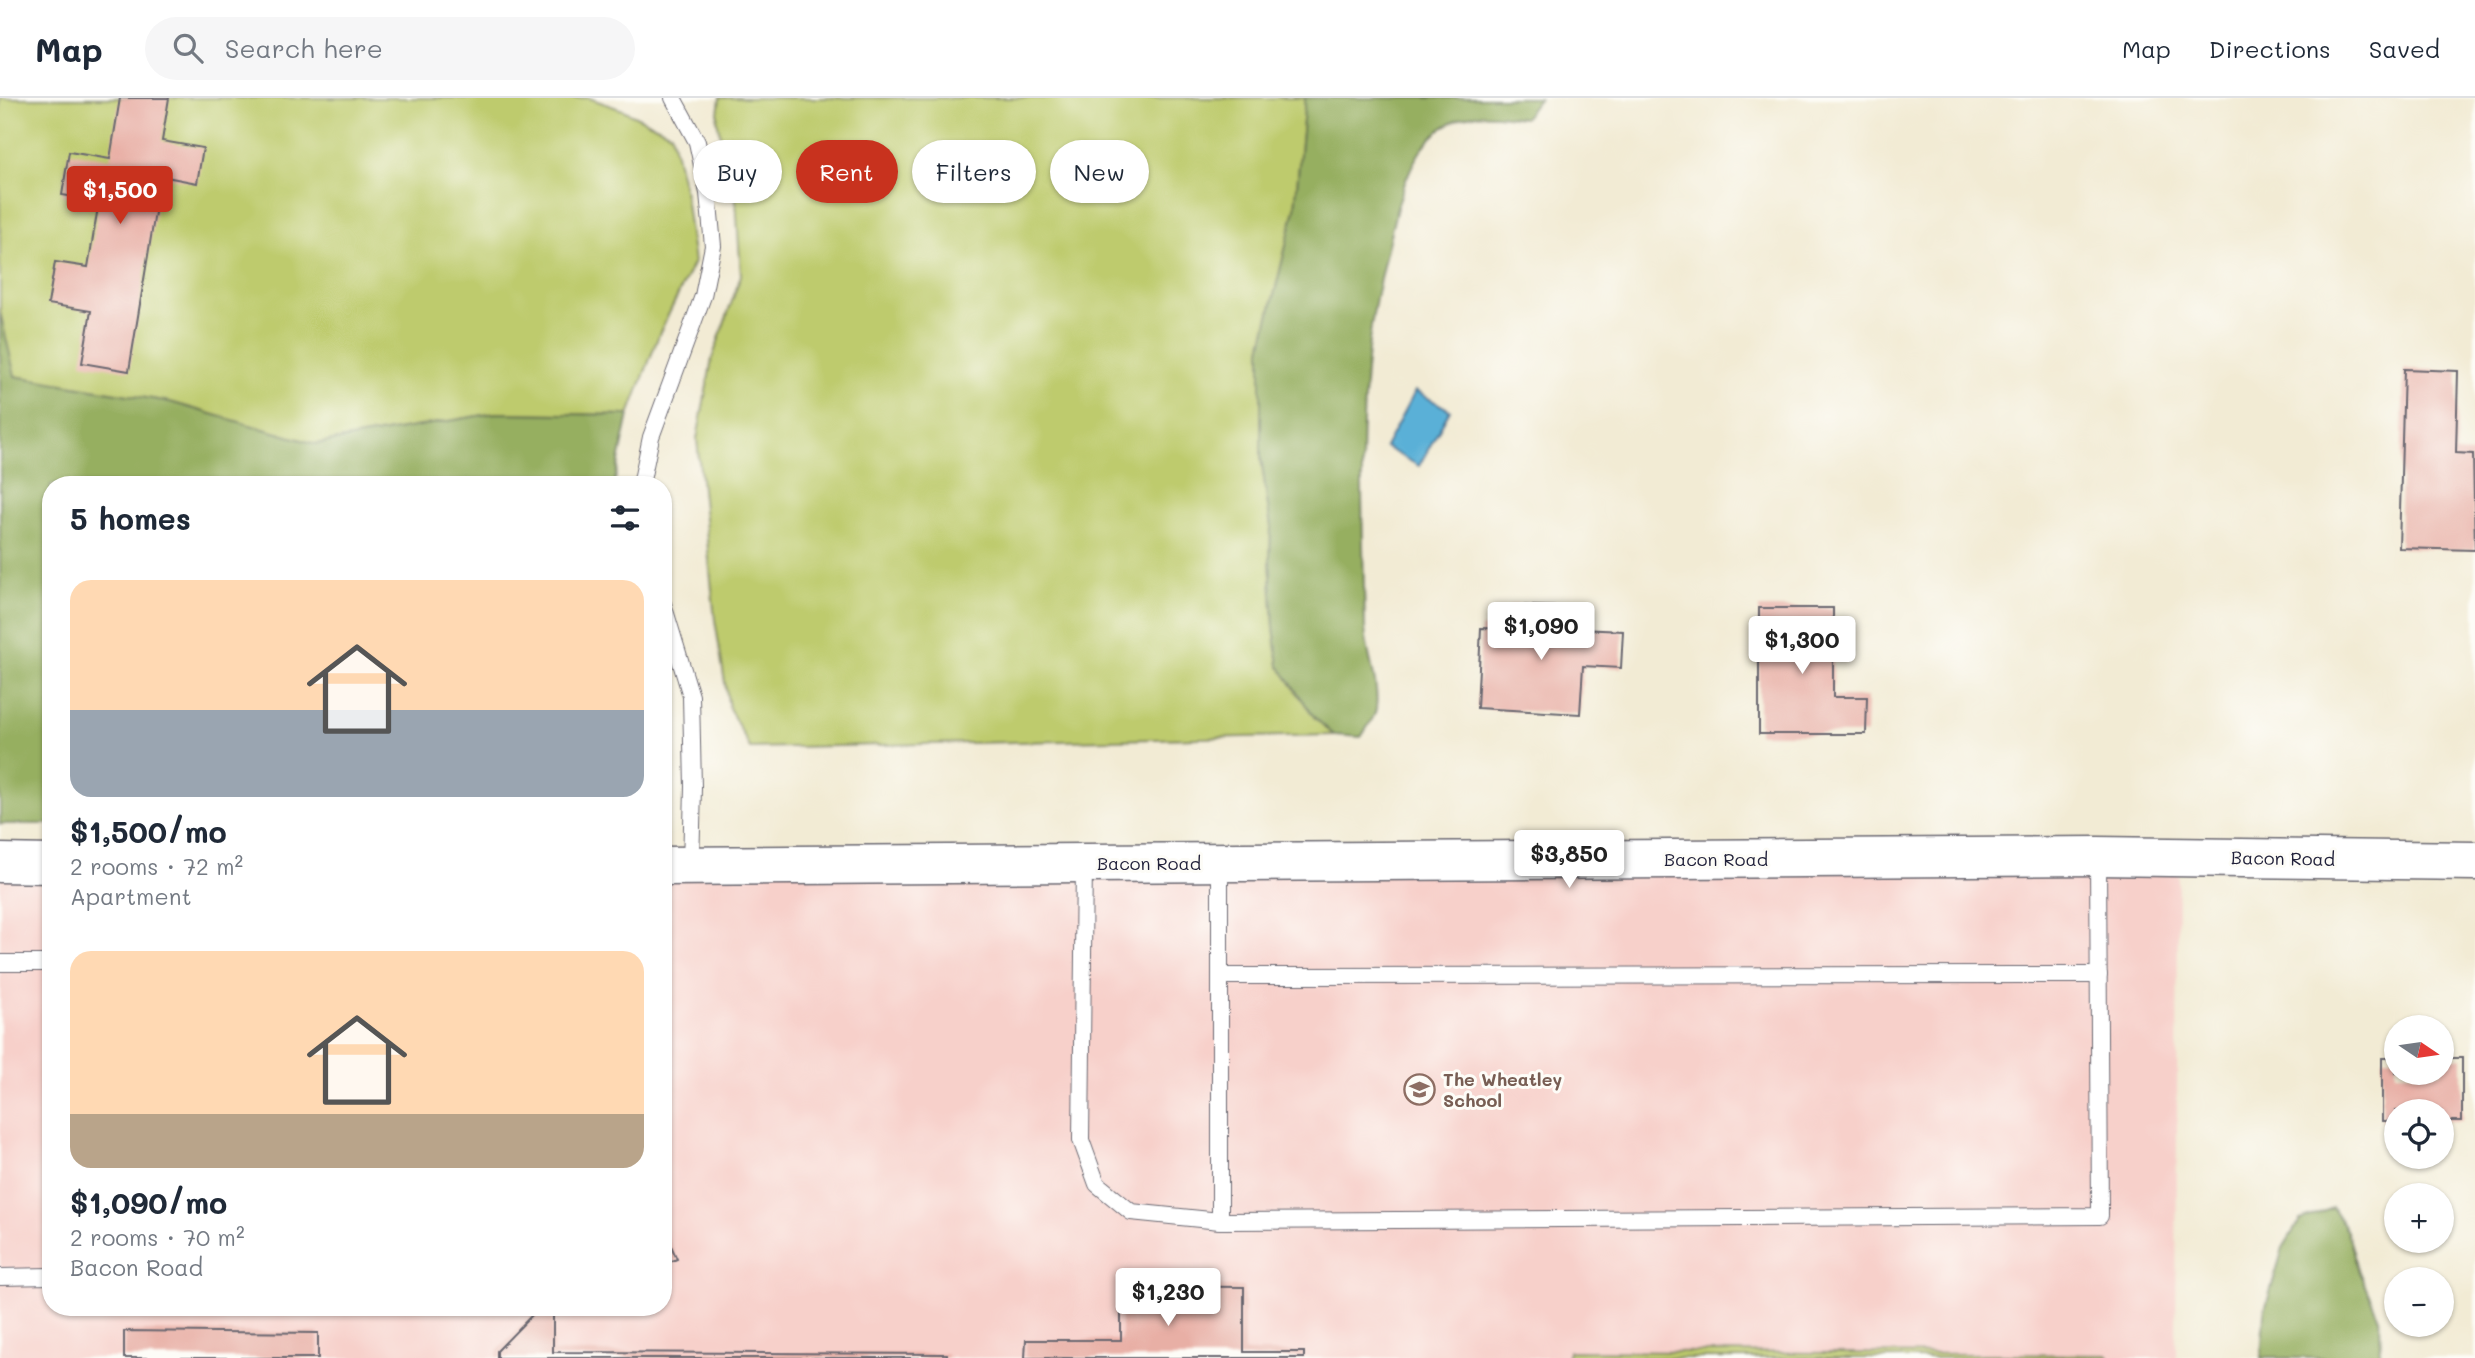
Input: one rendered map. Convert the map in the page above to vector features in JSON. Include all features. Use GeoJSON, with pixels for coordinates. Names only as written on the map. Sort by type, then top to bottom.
{"type":"FeatureCollection","features":[{"type":"Feature","properties":{"kind":"street","name":"Bacon Road"},"geometry":{"type":"LineString","coordinates":[[677,866],[2098,856],[2475,861]]}},
{"type":"Feature","properties":{"kind":"street"},"geometry":{"type":"LineString","coordinates":[[0,863],[42,864]]}},
{"type":"Feature","properties":{"kind":"lane"},"geometry":{"type":"LineString","coordinates":[[643,476],[651,437],[703,296],[713,246],[708,192],[697,142],[673,98]]}},
{"type":"Feature","properties":{"kind":"lane"},"geometry":{"type":"LineString","coordinates":[[672,634],[691,696],[693,787],[677,866]]}},
{"type":"Feature","properties":{"kind":"lane"},"geometry":{"type":"LineString","coordinates":[[1084,863],[1081,1140],[1097,1184],[1131,1212],[1220,1221],[2100,1216],[2098,856]]}},
{"type":"Feature","properties":{"kind":"lane"},"geometry":{"type":"LineString","coordinates":[[1220,862],[1220,1221]]}},
{"type":"Feature","properties":{"kind":"lane"},"geometry":{"type":"LineString","coordinates":[[0,963],[42,962]]}},
{"type":"Feature","properties":{"kind":"lane"},"geometry":{"type":"LineString","coordinates":[[1220,976],[2099,975]]}},
{"type":"Feature","properties":{"kind":"lane"},"geometry":{"type":"LineString","coordinates":[[0,1277],[42,1276]]}},
{"type":"Feature","properties":{"kind":"shaded area","name":"The Wheatley School"},"geometry":{"type":"Polygon","coordinates":[[[0,858],[42,858],[42,1316],[672,1316],[672,862],[2178,871],[2176,1358],[0,1358],[0,858]]]}},
{"type":"Feature","properties":{"kind":"green space"},"geometry":{"type":"Polygon","coordinates":[[[0,98],[589,98],[623,110],[671,133],[684,188],[694,262],[660,332],[629,415],[495,413],[316,444],[170,402],[14,376],[0,312],[0,98]]]}},
{"type":"Feature","properties":{"kind":"green space"},"geometry":{"type":"Polygon","coordinates":[[[720,98],[1305,98],[1295,209],[1261,349],[1261,458],[1271,527],[1270,559],[1279,666],[1315,718],[1334,735],[750,748],[729,708],[715,620],[697,439],[712,359],[741,275],[736,203],[782,203],[782,140],[722,140],[717,121],[720,98]]]}},
{"type":"Feature","properties":{"kind":"green space"},"geometry":{"type":"Polygon","coordinates":[[[1305,98],[1540,98],[1524,118],[1475,115],[1456,120],[1434,135],[1415,161],[1397,209],[1374,308],[1365,384],[1362,487],[1365,625],[1377,699],[1374,716],[1361,737],[1334,735],[1315,718],[1279,666],[1274,627],[1271,527],[1261,458],[1261,349],[1295,209],[1305,98]]]}},
{"type":"Feature","properties":{"kind":"green space"},"geometry":{"type":"Polygon","coordinates":[[[0,312],[15,376],[170,402],[316,444],[495,413],[629,415],[616,476],[42,476],[42,824],[0,824],[0,312]]]}},
{"type":"Feature","properties":{"kind":"green space"},"geometry":{"type":"Polygon","coordinates":[[[2333,1208],[2347,1231],[2359,1272],[2380,1320],[2381,1358],[2261,1358],[2264,1313],[2283,1248],[2300,1220],[2333,1208]]]}},
{"type":"Feature","properties":{"kind":"green space"},"geometry":{"type":"Polygon","coordinates":[[[1569,1351],[2107,1355],[2109,1358],[1567,1358],[1569,1351]]]}},
{"type":"Feature","properties":{"kind":"water"},"geometry":{"type":"Polygon","coordinates":[[[1415,391],[1450,410],[1419,466],[1385,447],[1415,391]]]}},
{"type":"Feature","properties":{"kind":"building"},"geometry":{"type":"Polygon","coordinates":[[[120,98],[169,98],[162,141],[203,148],[197,183],[161,176],[129,371],[82,363],[91,311],[48,304],[55,262],[88,267],[99,201],[62,195],[69,152],[110,159],[120,98]]]}},
{"type":"Feature","properties":{"kind":"building"},"geometry":{"type":"Polygon","coordinates":[[[2404,369],[2458,371],[2456,453],[2473,454],[2475,550],[2399,548],[2404,369]]]}},
{"type":"Feature","properties":{"kind":"building"},"geometry":{"type":"Polygon","coordinates":[[[1510,605],[1559,607],[1558,628],[1623,631],[1621,668],[1583,666],[1580,714],[1477,708],[1481,628],[1509,629],[1510,605]]]}},
{"type":"Feature","properties":{"kind":"building"},"geometry":{"type":"Polygon","coordinates":[[[1759,608],[1833,608],[1833,697],[1867,697],[1866,734],[1759,734],[1759,608]]]}},
{"type":"Feature","properties":{"kind":"building"},"geometry":{"type":"Polygon","coordinates":[[[2382,1058],[2384,1085],[2454,1085],[2454,1058],[2462,1058],[2462,1121],[2454,1121],[2454,1099],[2384,1099],[2382,1121],[2382,1058]]]}},
{"type":"Feature","properties":{"kind":"building"},"geometry":{"type":"Polygon","coordinates":[[[672,1248],[677,1259],[672,1261],[672,1248]]]}},
{"type":"Feature","properties":{"kind":"building"},"geometry":{"type":"Polygon","coordinates":[[[1121,1286],[1244,1287],[1244,1352],[1304,1352],[1304,1358],[1025,1358],[1026,1340],[1121,1340],[1121,1286]]]}},
{"type":"Feature","properties":{"kind":"building"},"geometry":{"type":"Polygon","coordinates":[[[531,1316],[553,1316],[553,1352],[947,1354],[947,1358],[497,1358],[497,1351],[531,1316]]]}},
{"type":"Feature","properties":{"kind":"building"},"geometry":{"type":"Polygon","coordinates":[[[124,1331],[318,1333],[318,1358],[124,1358],[124,1331]]]}},
{"type":"Feature","properties":{"kind":"place","name":"The Wheatley School"},"geometry":{"type":"Point","coordinates":[1420,1089]}}]}
